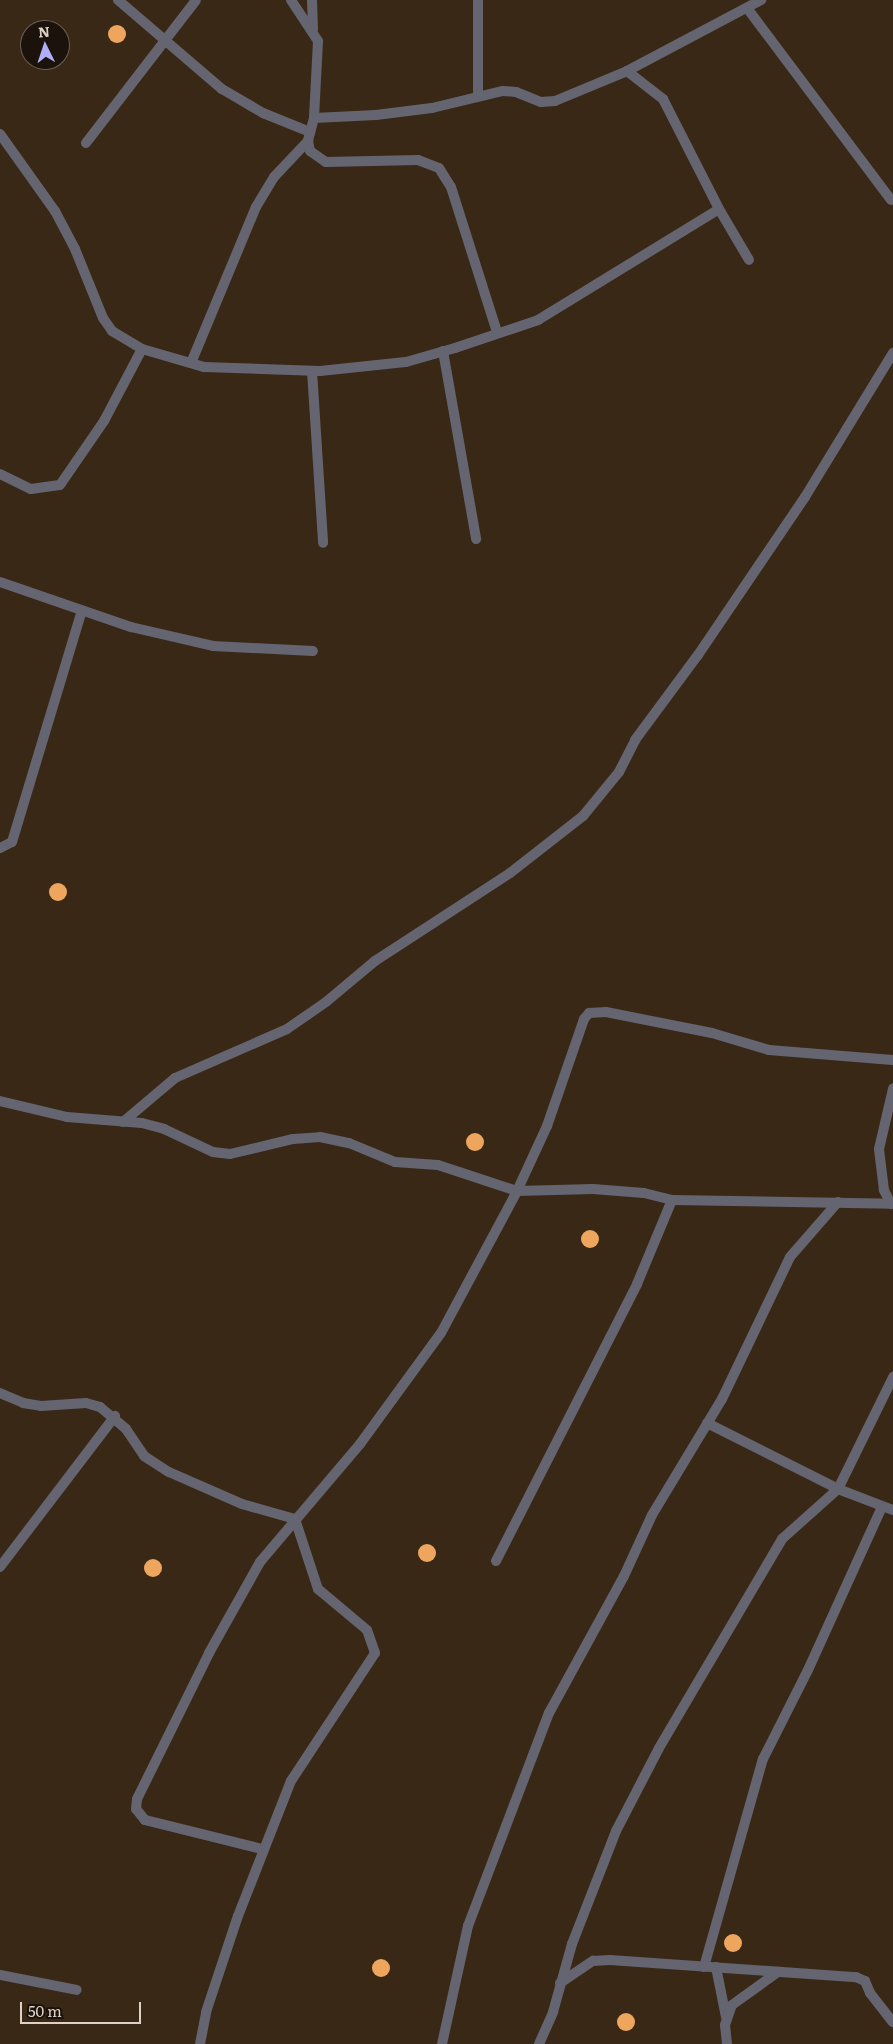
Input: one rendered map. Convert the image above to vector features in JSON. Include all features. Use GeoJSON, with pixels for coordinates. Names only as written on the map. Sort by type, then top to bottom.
{"type":"FeatureCollection","features":[{"type":"Feature","properties":{"kind":"street"},"geometry":{"type":"LineString","coordinates":[[118,0],[222,89],[263,113],[309,136]]}},
{"type":"Feature","properties":{"kind":"street"},"geometry":{"type":"LineString","coordinates":[[86,142],[166,43],[196,0]]}},
{"type":"Feature","properties":{"kind":"street"},"geometry":{"type":"LineString","coordinates":[[291,0],[313,30],[318,41],[314,118],[309,136],[310,151],[326,162],[418,160],[440,168],[451,187],[497,332]]}},
{"type":"Feature","properties":{"kind":"street"},"geometry":{"type":"LineString","coordinates":[[312,0],[313,30]]}},
{"type":"Feature","properties":{"kind":"street"},"geometry":{"type":"LineString","coordinates":[[478,0],[478,96]]}},
{"type":"Feature","properties":{"kind":"street"},"geometry":{"type":"LineString","coordinates":[[314,118],[413,111],[503,90],[516,92],[541,102],[555,101],[627,71],[761,0]]}},
{"type":"Feature","properties":{"kind":"street"},"geometry":{"type":"LineString","coordinates":[[747,8],[891,200]]}},
{"type":"Feature","properties":{"kind":"street"},"geometry":{"type":"LineString","coordinates":[[627,71],[663,99],[719,210],[749,260]]}},
{"type":"Feature","properties":{"kind":"street"},"geometry":{"type":"LineString","coordinates":[[0,134],[55,211],[75,249],[103,318],[123,340],[142,349],[191,364],[248,370],[312,371],[406,362],[443,352],[497,332],[518,328],[538,320],[719,210]]}},
{"type":"Feature","properties":{"kind":"street"},"geometry":{"type":"LineString","coordinates":[[191,364],[256,207],[279,170],[309,136]]}},
{"type":"Feature","properties":{"kind":"street"},"geometry":{"type":"LineString","coordinates":[[0,474],[31,488],[60,485],[104,421],[142,349]]}},
{"type":"Feature","properties":{"kind":"street"},"geometry":{"type":"LineString","coordinates":[[443,352],[476,539]]}},
{"type":"Feature","properties":{"kind":"street"},"geometry":{"type":"LineString","coordinates":[[123,1122],[175,1078],[287,1028],[326,1002],[375,961],[510,873],[583,816],[609,787],[635,740],[698,656],[805,497],[893,353]]}},
{"type":"Feature","properties":{"kind":"street"},"geometry":{"type":"LineString","coordinates":[[312,371],[323,543]]}},
{"type":"Feature","properties":{"kind":"street"},"geometry":{"type":"LineString","coordinates":[[0,582],[131,627],[213,646],[313,651]]}},
{"type":"Feature","properties":{"kind":"street"},"geometry":{"type":"LineString","coordinates":[[0,848],[12,842],[82,610]]}},
{"type":"Feature","properties":{"kind":"street"},"geometry":{"type":"LineString","coordinates":[[262,1849],[145,1820],[138,1815],[135,1804],[232,1610],[260,1562],[366,1437],[441,1333],[517,1190],[547,1126],[579,1030],[589,1013],[606,1012],[712,1033],[769,1050],[893,1060]]}},
{"type":"Feature","properties":{"kind":"street"},"geometry":{"type":"LineString","coordinates":[[892,1204],[884,1190],[879,1149],[893,1090]]}},
{"type":"Feature","properties":{"kind":"street"},"geometry":{"type":"LineString","coordinates":[[0,1102],[34,1111],[164,1129],[213,1152],[230,1154],[293,1139],[320,1137],[349,1144],[395,1162],[438,1165],[517,1190],[593,1189],[644,1193],[672,1200],[892,1204]]}},
{"type":"Feature","properties":{"kind":"street"},"geometry":{"type":"LineString","coordinates":[[496,1561],[637,1284],[672,1200]]}},
{"type":"Feature","properties":{"kind":"street"},"geometry":{"type":"LineString","coordinates":[[442,2044],[468,1926],[549,1713],[624,1576],[652,1515],[722,1399],[790,1257],[838,1202]]}},
{"type":"Feature","properties":{"kind":"street"},"geometry":{"type":"LineString","coordinates":[[539,2044],[553,2012],[572,1944],[616,1831],[658,1748],[782,1539],[838,1488],[893,1377]]}},
{"type":"Feature","properties":{"kind":"street"},"geometry":{"type":"LineString","coordinates":[[0,1393],[23,1403],[42,1406],[86,1402],[100,1407],[115,1416],[144,1456],[169,1472],[242,1504],[296,1519]]}},
{"type":"Feature","properties":{"kind":"street"},"geometry":{"type":"LineString","coordinates":[[0,1567],[115,1416]]}},
{"type":"Feature","properties":{"kind":"street"},"geometry":{"type":"LineString","coordinates":[[707,1423],[838,1488],[893,1510]]}},
{"type":"Feature","properties":{"kind":"street"},"geometry":{"type":"LineString","coordinates":[[704,1967],[763,1760],[808,1670],[882,1507]]}},
{"type":"Feature","properties":{"kind":"street"},"geometry":{"type":"LineString","coordinates":[[200,2044],[206,2012],[262,1849],[292,1781],[375,1652],[367,1630],[318,1589],[296,1519]]}},
{"type":"Feature","properties":{"kind":"street"},"geometry":{"type":"LineString","coordinates":[[560,1983],[593,1962],[624,1960],[861,1978],[893,2022]]}},
{"type":"Feature","properties":{"kind":"street"},"geometry":{"type":"LineString","coordinates":[[716,1967],[726,2017],[728,2044]]}},
{"type":"Feature","properties":{"kind":"street"},"geometry":{"type":"LineString","coordinates":[[726,2017],[732,2005],[745,1993],[778,1972]]}},
{"type":"Feature","properties":{"kind":"street"},"geometry":{"type":"LineString","coordinates":[[0,1975],[76,1990]]}},
{"type":"Feature","properties":{"kind":"building"},"geometry":{"type":"Polygon","coordinates":[[[113,25],[121,25],[126,30],[124,41],[113,43],[108,38],[108,30],[113,25]]]}},
{"type":"Feature","properties":{"kind":"building"},"geometry":{"type":"Polygon","coordinates":[[[54,883],[62,883],[67,888],[65,899],[54,901],[49,896],[49,888],[54,883]]]}},
{"type":"Feature","properties":{"kind":"building"},"geometry":{"type":"Polygon","coordinates":[[[471,1133],[479,1133],[484,1138],[482,1149],[471,1151],[466,1146],[466,1138],[471,1133]]]}},
{"type":"Feature","properties":{"kind":"building"},"geometry":{"type":"Polygon","coordinates":[[[586,1230],[594,1230],[599,1235],[597,1246],[586,1248],[581,1243],[581,1235],[586,1230]]]}},
{"type":"Feature","properties":{"kind":"building"},"geometry":{"type":"Polygon","coordinates":[[[423,1544],[431,1544],[436,1549],[434,1560],[423,1562],[418,1557],[418,1549],[423,1544]]]}},
{"type":"Feature","properties":{"kind":"building"},"geometry":{"type":"Polygon","coordinates":[[[149,1559],[157,1559],[162,1564],[160,1575],[149,1577],[144,1572],[144,1564],[149,1559]]]}},
{"type":"Feature","properties":{"kind":"building"},"geometry":{"type":"Polygon","coordinates":[[[729,1934],[737,1934],[742,1939],[740,1950],[729,1952],[724,1947],[724,1939],[729,1934]]]}},
{"type":"Feature","properties":{"kind":"building"},"geometry":{"type":"Polygon","coordinates":[[[377,1959],[385,1959],[390,1964],[388,1975],[377,1977],[372,1972],[372,1964],[377,1959]]]}},
{"type":"Feature","properties":{"kind":"building"},"geometry":{"type":"Polygon","coordinates":[[[622,2013],[630,2013],[635,2018],[633,2029],[622,2031],[617,2026],[617,2018],[622,2013]]]}}]}
